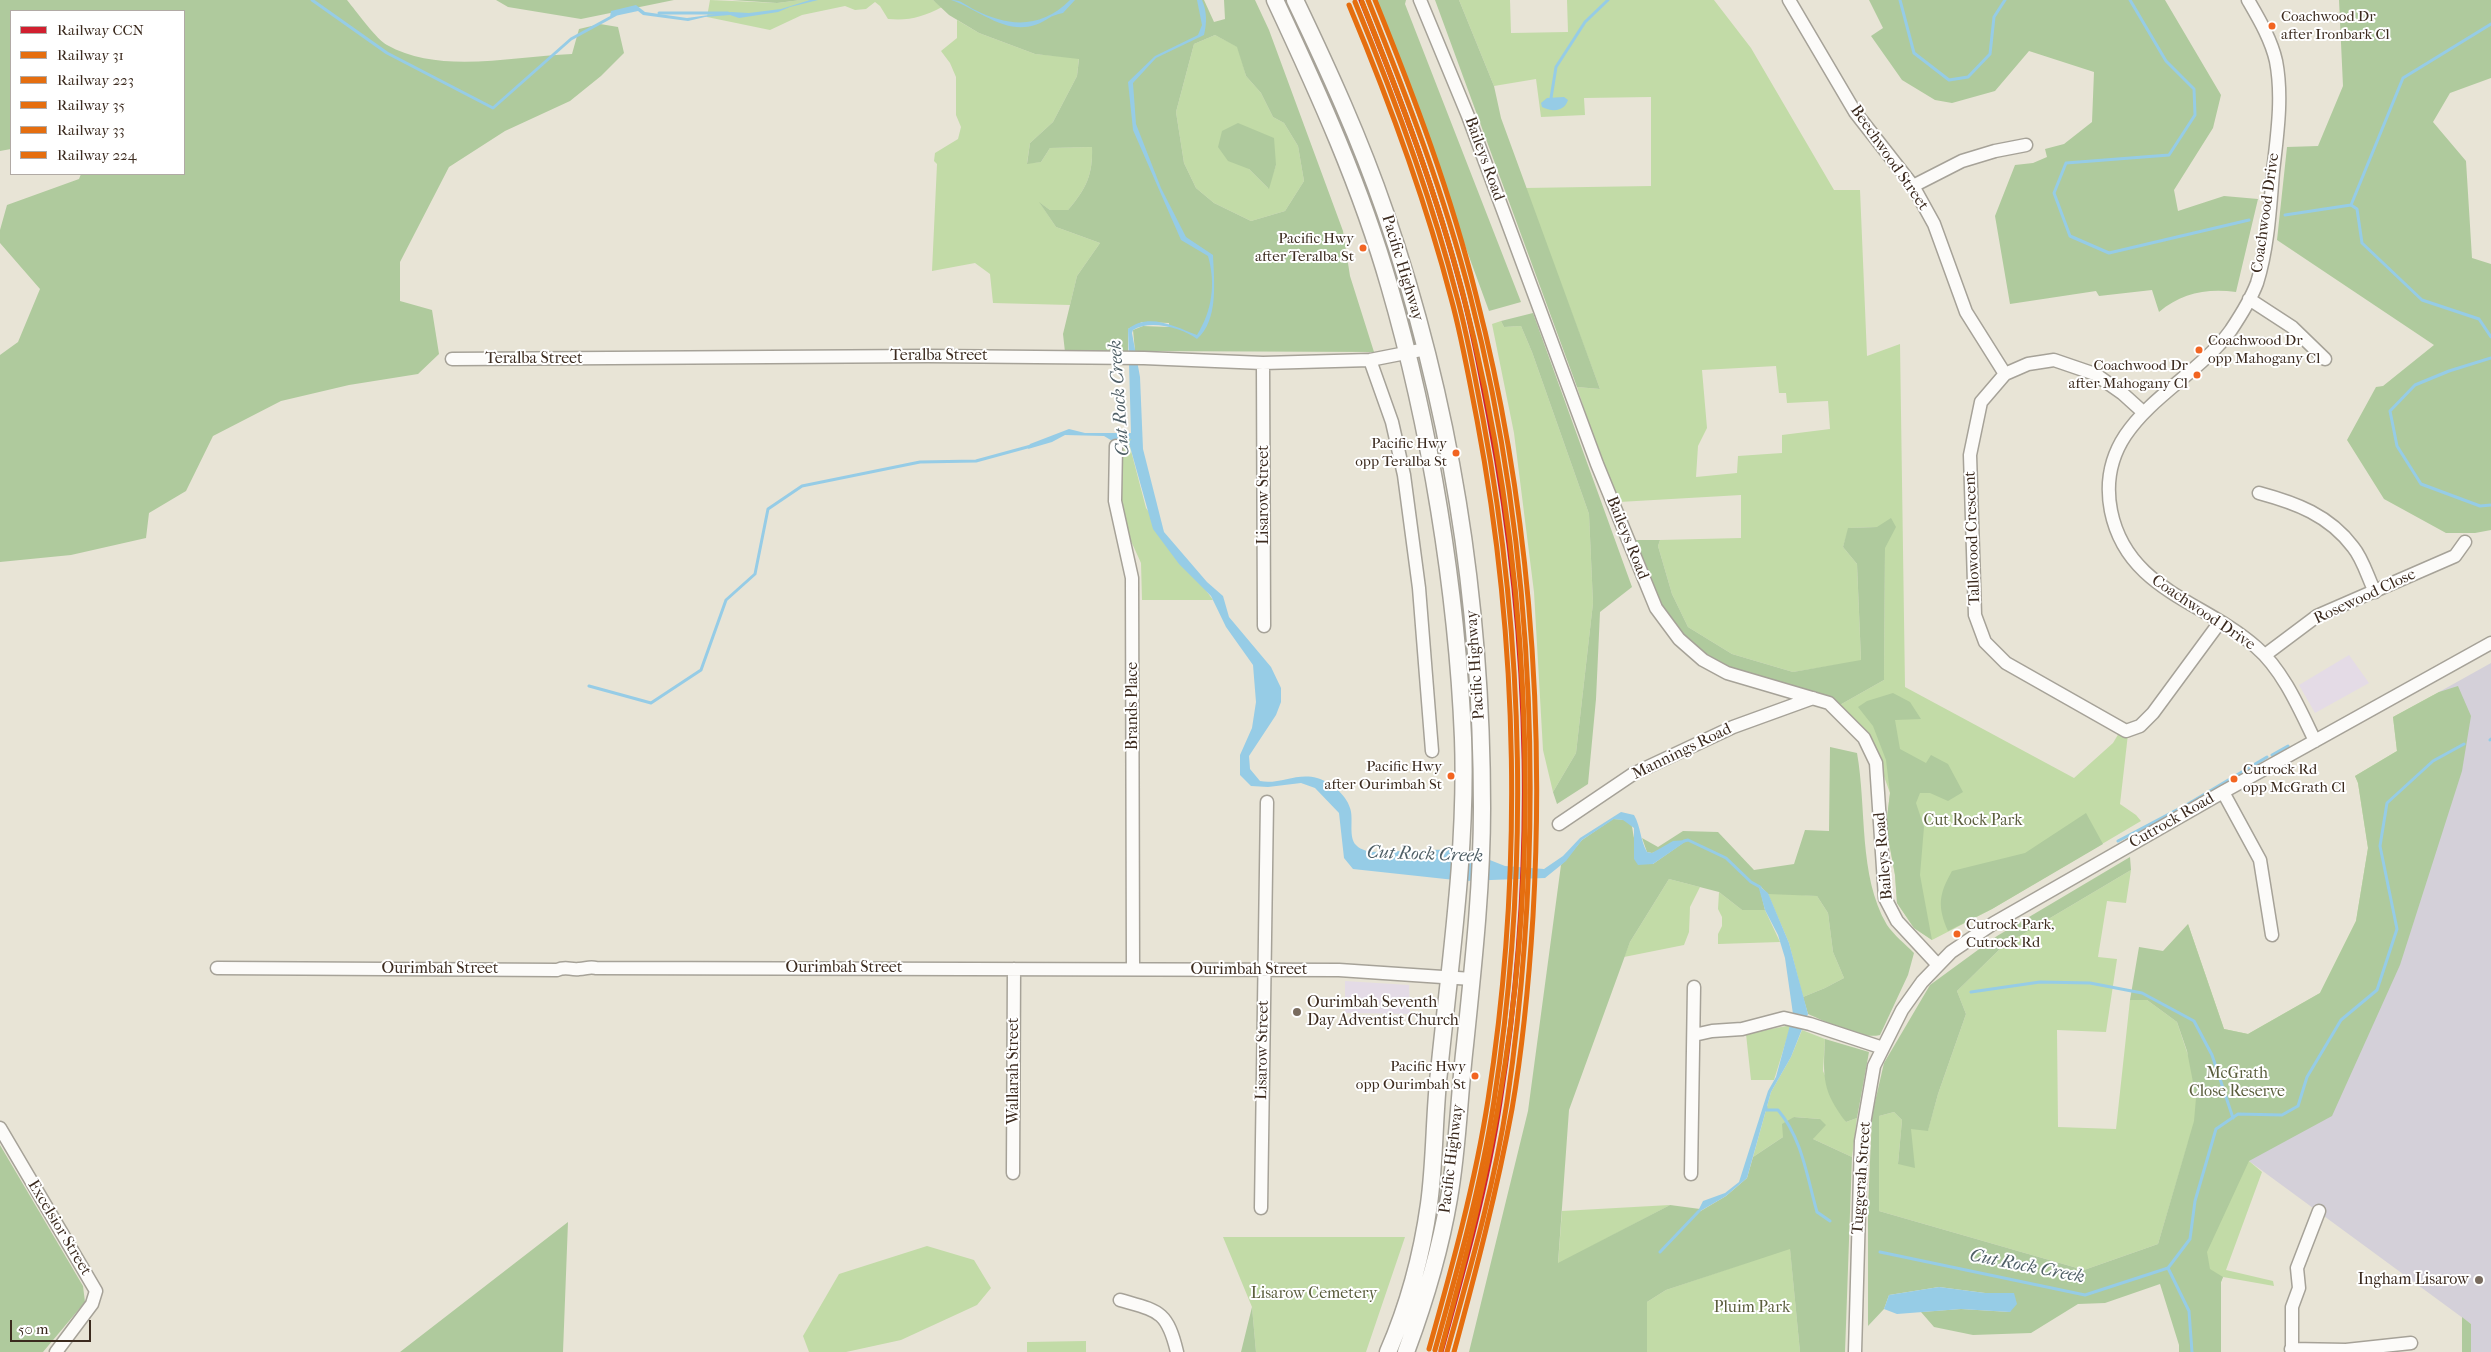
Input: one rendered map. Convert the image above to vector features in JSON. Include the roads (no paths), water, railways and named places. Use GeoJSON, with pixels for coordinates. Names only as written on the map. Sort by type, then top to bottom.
{"type":"FeatureCollection","features":[{"type":"Feature","properties":{"kind":"main road","name":"Pacific Highway"},"geometry":{"type":"LineString","coordinates":[[1275,0],[1352,176],[1389,283],[1425,437],[1442,532],[1454,634],[1463,740],[1458,892],[1439,1074],[1429,1204],[1414,1273],[1388,1352]]}},
{"type":"Feature","properties":{"kind":"main road","name":"Pacific Highway"},"geometry":{"type":"LineString","coordinates":[[1294,0],[1335,84],[1388,221],[1426,349],[1455,484],[1467,561],[1480,719],[1481,839],[1472,979],[1449,1197],[1436,1264],[1406,1352]]}},
{"type":"Feature","properties":{"kind":"street","name":"Baileys Road"},"geometry":{"type":"LineString","coordinates":[[1420,0],[1468,116],[1597,464],[1656,608],[1679,639],[1703,660],[1727,673],[1829,703],[1864,738],[1876,763],[1885,898],[1897,921],[1937,964]]}},
{"type":"Feature","properties":{"kind":"street","name":"Beechwood Street"},"geometry":{"type":"LineString","coordinates":[[1788,0],[1855,112],[1913,186],[1934,224],[1966,312],[2005,374]]}},
{"type":"Feature","properties":{"kind":"street","name":"Coachwood Drive"},"geometry":{"type":"LineString","coordinates":[[2248,0],[2272,46],[2279,94],[2272,186],[2257,282],[2249,299],[2221,342],[2143,412],[2121,442],[2111,476],[2111,510],[2118,532],[2129,555],[2147,575],[2242,636],[2265,655],[2315,741]]}},
{"type":"Feature","properties":{"kind":"street"},"geometry":{"type":"LineString","coordinates":[[1913,186],[1962,160],[1995,150],[2026,145]]}},
{"type":"Feature","properties":{"kind":"street"},"geometry":{"type":"LineString","coordinates":[[2249,299],[2292,327],[2325,358]]}},
{"type":"Feature","properties":{"kind":"street","name":"Teralba Street"},"geometry":{"type":"LineString","coordinates":[[452,359],[928,356],[1144,358],[1263,363],[1370,360],[1426,349]]}},
{"type":"Feature","properties":{"kind":"street"},"geometry":{"type":"LineString","coordinates":[[1370,360],[1392,422],[1404,475],[1419,588],[1432,751]]}},
{"type":"Feature","properties":{"kind":"street","name":"Tallowood Crescent"},"geometry":{"type":"LineString","coordinates":[[2143,412],[2122,393],[2095,374],[2054,360],[2028,364],[2005,374],[1981,402],[1970,455],[1975,615],[1985,642],[2006,663],[2126,731],[2140,726],[2153,713],[2220,622]]}},
{"type":"Feature","properties":{"kind":"street","name":"Lisarow Street"},"geometry":{"type":"LineString","coordinates":[[1263,363],[1264,626]]}},
{"type":"Feature","properties":{"kind":"street","name":"Brands Place"},"geometry":{"type":"LineString","coordinates":[[1116,446],[1115,501],[1132,578],[1133,969]]}},
{"type":"Feature","properties":{"kind":"street"},"geometry":{"type":"LineString","coordinates":[[2259,492],[2297,503],[2332,524],[2354,548],[2375,592]]}},
{"type":"Feature","properties":{"kind":"street","name":"Rosewood Close"},"geometry":{"type":"LineString","coordinates":[[2265,655],[2317,616],[2455,556],[2465,542]]}},
{"type":"Feature","properties":{"kind":"street","name":"Cutrock Road"},"geometry":{"type":"LineString","coordinates":[[1937,964],[1957,947],[1994,923],[2223,792],[2491,643]]}},
{"type":"Feature","properties":{"kind":"street","name":"Mannings Road"},"geometry":{"type":"LineString","coordinates":[[1559,824],[1633,774],[1733,727],[1813,698]]}},
{"type":"Feature","properties":{"kind":"street"},"geometry":{"type":"LineString","coordinates":[[2223,792],[2260,860],[2272,934]]}},
{"type":"Feature","properties":{"kind":"street","name":"Lisarow Street"},"geometry":{"type":"LineString","coordinates":[[1260,1208],[1267,802]]}},
{"type":"Feature","properties":{"kind":"street","name":"Tuggerah Street"},"geometry":{"type":"LineString","coordinates":[[1855,1352],[1861,1141],[1874,1066],[1906,1003],[1937,964]]}},
{"type":"Feature","properties":{"kind":"street","name":"Ourimbah Street"},"geometry":{"type":"LineString","coordinates":[[217,968],[548,970],[567,967],[581,969],[589,966],[596,968],[1339,970],[1472,979]]}},
{"type":"Feature","properties":{"kind":"street","name":"Wallarah Street"},"geometry":{"type":"LineString","coordinates":[[1014,969],[1014,1173]]}},
{"type":"Feature","properties":{"kind":"street"},"geometry":{"type":"LineString","coordinates":[[1691,1174],[1694,988]]}},
{"type":"Feature","properties":{"kind":"street"},"geometry":{"type":"LineString","coordinates":[[1694,1035],[1712,1031],[1742,1030],[1784,1018],[1810,1024],[1883,1048]]}},
{"type":"Feature","properties":{"kind":"street","name":"Excelsior Street"},"geometry":{"type":"LineString","coordinates":[[0,1128],[96,1292],[92,1304],[56,1352]]}},
{"type":"Feature","properties":{"kind":"street"},"geometry":{"type":"LineString","coordinates":[[2319,1211],[2298,1268],[2298,1288],[2292,1307],[2292,1351],[2346,1350],[2411,1343]]}},
{"type":"Feature","properties":{"kind":"street"},"geometry":{"type":"LineString","coordinates":[[1120,1300],[1156,1311],[1172,1329],[1177,1352]]}},
{"type":"Feature","properties":{"kind":"water"},"geometry":{"type":"Polygon","coordinates":[[[810,0],[818,0],[778,12],[739,18],[730,15],[705,17],[688,21],[643,15],[638,11],[610,17],[611,11],[636,5],[645,12],[687,18],[731,12],[749,13],[781,9],[810,0]]]}},
{"type":"Feature","properties":{"kind":"water"},"geometry":{"type":"Polygon","coordinates":[[[951,0],[961,2],[1000,20],[1024,22],[1048,16],[1070,0],[1075,0],[1063,13],[1043,22],[1024,27],[1013,27],[992,20],[951,0]]]}},
{"type":"Feature","properties":{"kind":"water"},"geometry":{"type":"Polygon","coordinates":[[[1197,0],[1202,0],[1206,13],[1204,35],[1156,58],[1133,83],[1136,124],[1161,188],[1186,237],[1213,255],[1214,300],[1212,311],[1209,322],[1197,339],[1175,328],[1157,325],[1140,327],[1133,330],[1132,333],[1140,377],[1143,449],[1164,532],[1207,582],[1223,596],[1229,617],[1271,667],[1281,688],[1281,702],[1276,715],[1249,756],[1250,769],[1260,781],[1267,782],[1302,776],[1317,778],[1332,786],[1341,793],[1350,808],[1354,842],[1359,848],[1370,852],[1462,849],[1505,866],[1544,869],[1563,856],[1580,838],[1621,812],[1634,815],[1647,852],[1652,853],[1673,841],[1688,840],[1653,864],[1638,865],[1634,859],[1634,828],[1623,820],[1614,819],[1582,840],[1566,861],[1545,878],[1464,881],[1353,869],[1344,858],[1339,813],[1315,788],[1301,783],[1268,787],[1251,786],[1240,775],[1240,755],[1252,728],[1256,702],[1253,665],[1226,627],[1211,596],[1179,564],[1153,529],[1129,443],[1131,439],[1114,442],[1104,436],[1065,435],[1052,442],[1028,449],[1030,444],[1069,429],[1085,433],[1131,433],[1128,329],[1136,324],[1154,321],[1197,335],[1206,316],[1212,287],[1208,256],[1181,240],[1133,130],[1128,82],[1155,56],[1198,35],[1202,25],[1197,0]]]}},
{"type":"Feature","properties":{"kind":"water"},"geometry":{"type":"Polygon","coordinates":[[[1564,97],[1568,100],[1561,109],[1550,110],[1542,107],[1541,103],[1547,98],[1564,97]]]}},
{"type":"Feature","properties":{"kind":"water"},"geometry":{"type":"Polygon","coordinates":[[[1758,885],[1768,893],[1789,943],[1808,1014],[1791,1057],[1771,1092],[1747,1178],[1726,1196],[1697,1213],[1703,1201],[1725,1193],[1739,1182],[1768,1091],[1776,1077],[1793,1014],[1785,958],[1778,935],[1765,910],[1758,885]]]}},
{"type":"Feature","properties":{"kind":"water"},"geometry":{"type":"Polygon","coordinates":[[[1939,1287],[1985,1293],[2014,1293],[2017,1304],[2010,1312],[1961,1309],[1897,1314],[1884,1309],[1889,1295],[1939,1287]]]}},
{"type":"Feature","properties":{"kind":"waterway"},"geometry":{"type":"LineString","coordinates":[[312,0],[387,53],[493,108],[571,39],[615,15]]}},
{"type":"Feature","properties":{"kind":"waterway"},"geometry":{"type":"LineString","coordinates":[[1551,98],[1556,67],[1585,22],[1608,0]]}},
{"type":"Feature","properties":{"kind":"waterway"},"geometry":{"type":"LineString","coordinates":[[1900,0],[1914,53],[1949,80],[1968,77],[1990,54],[1994,17],[2005,0]]}},
{"type":"Feature","properties":{"kind":"waterway"},"geometry":{"type":"LineString","coordinates":[[2130,0],[2166,61],[2194,89],[2195,115],[2169,155],[2066,163],[2054,193],[2070,236],[2109,253],[2249,220]]}},
{"type":"Feature","properties":{"kind":"waterway"},"geometry":{"type":"LineString","coordinates":[[659,13],[728,13]]}},
{"type":"Feature","properties":{"kind":"waterway"},"geometry":{"type":"LineString","coordinates":[[2351,205],[2403,78],[2491,24]]}},
{"type":"Feature","properties":{"kind":"waterway"},"geometry":{"type":"LineString","coordinates":[[2285,215],[2351,205],[2357,209],[2362,243],[2422,300],[2479,319],[2491,337]]}},
{"type":"Feature","properties":{"kind":"waterway"},"geometry":{"type":"LineString","coordinates":[[2491,358],[2449,371],[2415,385],[2390,411],[2397,446],[2421,484],[2480,506],[2491,505]]}},
{"type":"Feature","properties":{"kind":"waterway"},"geometry":{"type":"LineString","coordinates":[[589,686],[651,703],[701,670],[726,600],[755,574],[768,509],[802,486],[920,462],[976,461],[1031,446]]}},
{"type":"Feature","properties":{"kind":"waterway"},"geometry":{"type":"LineString","coordinates":[[2168,1268],[2190,1239],[2195,1201],[2216,1129],[2238,1114],[2282,1115],[2298,1106],[2307,1077],[2341,1020],[2377,990],[2397,929],[2380,846],[2387,803],[2433,761],[2464,744]]}},
{"type":"Feature","properties":{"kind":"waterway"},"geometry":{"type":"LineString","coordinates":[[2272,755],[2288,746]]}},
{"type":"Feature","properties":{"kind":"waterway"},"geometry":{"type":"LineString","coordinates":[[2188,804],[2267,757]]}},
{"type":"Feature","properties":{"kind":"waterway"},"geometry":{"type":"LineString","coordinates":[[2118,841],[2186,805]]}},
{"type":"Feature","properties":{"kind":"waterway","name":"Cut Rock Creek"},"geometry":{"type":"LineString","coordinates":[[1684,841],[1688,840],[1726,858],[1751,882],[1760,887]]}},
{"type":"Feature","properties":{"kind":"waterway"},"geometry":{"type":"LineString","coordinates":[[1971,992],[2040,982],[2090,983],[2142,993],[2194,1021],[2212,1055],[2233,1118]]}},
{"type":"Feature","properties":{"kind":"waterway","name":"Cut Rock Creek"},"geometry":{"type":"LineString","coordinates":[[1766,1107],[1766,1110],[1778,1110],[1793,1133],[1803,1158],[1817,1212],[1830,1221]]}},
{"type":"Feature","properties":{"kind":"waterway"},"geometry":{"type":"LineString","coordinates":[[1660,1252],[1699,1211]]}},
{"type":"Feature","properties":{"kind":"waterway","name":"Cut Rock Creek"},"geometry":{"type":"LineString","coordinates":[[1880,1252],[2085,1295],[2168,1268],[2189,1311],[2192,1352]]}},
{"type":"Feature","properties":{"kind":"rail line","name":"CCN"},"geometry":{"type":"LineString","coordinates":[[1361,0],[1404,109],[1430,183],[1467,310],[1489,418],[1503,503],[1514,588],[1521,674],[1524,846],[1520,931],[1512,1017],[1489,1165],[1441,1352]]}},
{"type":"Feature","properties":{"kind":"rail line","name":"223"},"geometry":{"type":"LineString","coordinates":[[1368,0],[1437,183],[1470,295],[1492,393],[1510,494],[1521,595],[1528,697],[1530,799],[1527,901],[1519,1002],[1507,1102],[1488,1197],[1447,1352]]}},
{"type":"Feature","properties":{"kind":"rail line","name":"33"},"geometry":{"type":"LineString","coordinates":[[1375,0],[1418,109],[1455,220],[1476,295],[1494,371],[1509,448],[1520,525],[1534,682],[1536,838],[1533,916],[1522,1037],[1516,1085],[1500,1170],[1454,1352]]}},
{"type":"Feature","properties":{"kind":"rail line","name":"31"},"geometry":{"type":"LineString","coordinates":[[1355,2],[1398,111],[1424,185],[1447,259],[1465,327],[1497,503],[1507,588],[1514,674],[1517,759],[1517,845],[1513,931],[1505,1016],[1494,1101],[1483,1164],[1435,1350]]}},
{"type":"Feature","properties":{"kind":"rail line","name":"224"},"geometry":{"type":"LineString","coordinates":[[1362,2],[1390,73],[1441,217],[1462,290],[1485,388],[1503,488],[1515,590],[1523,694],[1525,797],[1522,900],[1513,1001],[1499,1101],[1487,1164],[1441,1350]]}},
{"type":"Feature","properties":{"kind":"rail line","name":"35"},"geometry":{"type":"LineString","coordinates":[[1349,5],[1378,77],[1418,187],[1459,328],[1491,504],[1508,674],[1511,759],[1511,845],[1507,930],[1499,1015],[1488,1100],[1477,1163],[1429,1349]]}},
{"type":"Feature","properties":{"kind":"place","name":"Coachwood Dr after Ironbark Cl"},"geometry":{"type":"Point","coordinates":[2272,26]}},
{"type":"Feature","properties":{"kind":"place","name":"Pacific Hwy after Teralba St"},"geometry":{"type":"Point","coordinates":[1363,248]}},
{"type":"Feature","properties":{"kind":"place","name":"Coachwood Dr opp Mahogany Cl"},"geometry":{"type":"Point","coordinates":[2199,350]}},
{"type":"Feature","properties":{"kind":"place","name":"Coachwood Dr after Mahogany Cl"},"geometry":{"type":"Point","coordinates":[2197,375]}},
{"type":"Feature","properties":{"kind":"place","name":"Pacific Hwy opp Teralba St"},"geometry":{"type":"Point","coordinates":[1456,453]}},
{"type":"Feature","properties":{"kind":"place","name":"Pacific Hwy after Ourimbah St"},"geometry":{"type":"Point","coordinates":[1451,776]}},
{"type":"Feature","properties":{"kind":"place","name":"Cutrock Rd opp McGrath Cl"},"geometry":{"type":"Point","coordinates":[2234,779]}},
{"type":"Feature","properties":{"kind":"place","name":"Cutrock Park, Cutrock Rd"},"geometry":{"type":"Point","coordinates":[1957,934]}},
{"type":"Feature","properties":{"kind":"place","name":"Ourimbah Seventh Day Adventist Church"},"geometry":{"type":"Point","coordinates":[1297,1012]}},
{"type":"Feature","properties":{"kind":"place","name":"Pacific Hwy opp Ourimbah St"},"geometry":{"type":"Point","coordinates":[1475,1076]}},
{"type":"Feature","properties":{"kind":"place","name":"Ingham Lisarow"},"geometry":{"type":"Point","coordinates":[2479,1280]}},
{"type":"Feature","properties":{"kind":"park label","name":"Cut Rock Park"},"geometry":{"type":"Point","coordinates":[1973,821]}},
{"type":"Feature","properties":{"kind":"park label","name":"McGrath Close Reserve"},"geometry":{"type":"Point","coordinates":[2237,1083]}},
{"type":"Feature","properties":{"kind":"park label","name":"Lisarow Cemetery"},"geometry":{"type":"Point","coordinates":[1314,1294]}},
{"type":"Feature","properties":{"kind":"park label","name":"Pluim Park"},"geometry":{"type":"Point","coordinates":[1752,1308]}}]}
